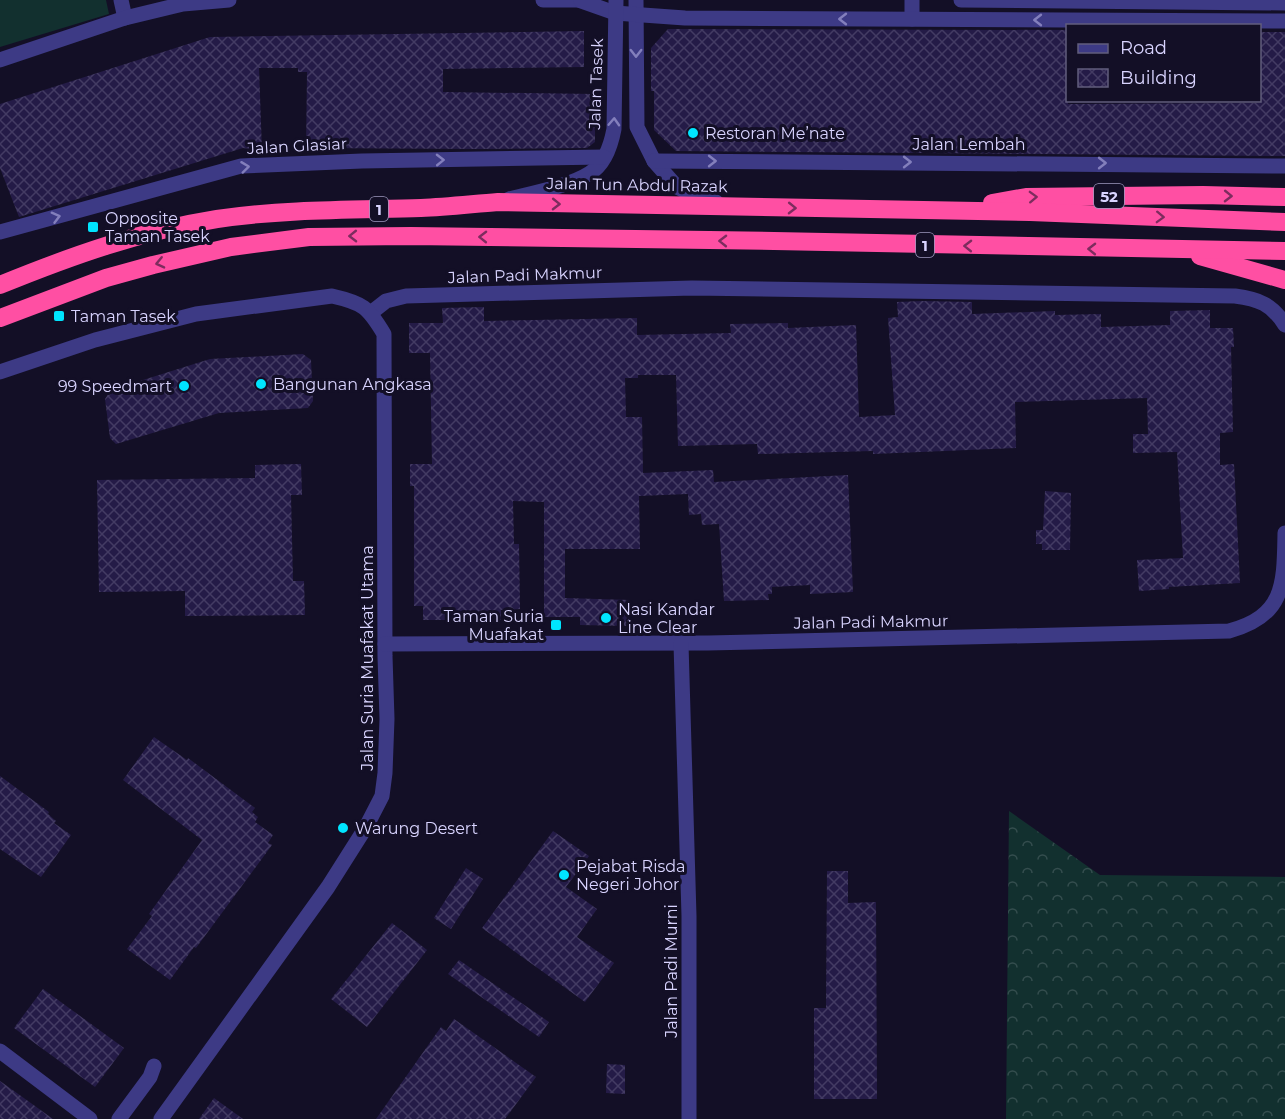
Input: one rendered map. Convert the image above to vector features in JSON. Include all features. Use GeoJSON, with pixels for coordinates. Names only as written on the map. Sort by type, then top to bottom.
{"type":"FeatureCollection","features":[{"type":"Feature","properties":{"kind":"highway","name":"52"},"geometry":{"type":"LineString","coordinates":[[934,211],[1026,197],[1203,195],[1285,197]]}},
{"type":"Feature","properties":{"kind":"highway","name":"Jalan Tun Abdul Razak"},"geometry":{"type":"LineString","coordinates":[[0,285],[69,257],[151,233],[218,219],[311,210],[423,208],[498,202],[1030,212],[1285,222]]}},
{"type":"Feature","properties":{"kind":"highway","name":"1"},"geometry":{"type":"LineString","coordinates":[[0,318],[105,278],[153,265],[231,247],[309,237],[774,241],[1151,250],[1204,257],[1285,280]]}},
{"type":"Feature","properties":{"kind":"highway"},"geometry":{"type":"LineString","coordinates":[[1151,250],[1285,251]]}},
{"type":"Feature","properties":{"kind":"street"},"geometry":{"type":"LineString","coordinates":[[121,0],[125,18]]}},
{"type":"Feature","properties":{"kind":"street"},"geometry":{"type":"LineString","coordinates":[[0,60],[125,18],[183,4],[229,0]]}},
{"type":"Feature","properties":{"kind":"street"},"geometry":{"type":"LineString","coordinates":[[543,0],[582,0],[636,7],[685,18],[1285,21]]}},
{"type":"Feature","properties":{"kind":"street"},"geometry":{"type":"LineString","coordinates":[[912,0],[912,20]]}},
{"type":"Feature","properties":{"kind":"street"},"geometry":{"type":"LineString","coordinates":[[961,0],[1285,3]]}},
{"type":"Feature","properties":{"kind":"street"},"geometry":{"type":"LineString","coordinates":[[1166,1],[1166,21]]}},
{"type":"Feature","properties":{"kind":"street","name":"Jalan Tasek"},"geometry":{"type":"LineString","coordinates":[[498,202],[550,188],[591,173],[604,157],[614,129],[616,6]]}},
{"type":"Feature","properties":{"kind":"street"},"geometry":{"type":"LineString","coordinates":[[636,7],[637,128],[654,161],[677,187],[694,196],[734,206]]}},
{"type":"Feature","properties":{"kind":"street","name":"Jalan Glasiar"},"geometry":{"type":"LineString","coordinates":[[0,232],[242,166],[362,161],[604,157]]}},
{"type":"Feature","properties":{"kind":"street","name":"Jalan Lembah"},"geometry":{"type":"LineString","coordinates":[[654,161],[1285,166]]}},
{"type":"Feature","properties":{"kind":"street","name":"Jalan Padi Makmur"},"geometry":{"type":"LineString","coordinates":[[372,312],[386,301],[406,296],[692,288],[1061,292],[1249,298],[1269,305],[1279,314],[1285,325]]}},
{"type":"Feature","properties":{"kind":"street"},"geometry":{"type":"LineString","coordinates":[[0,372],[95,340],[196,314],[332,296],[355,301],[372,312]]}},
{"type":"Feature","properties":{"kind":"street","name":"Jalan Suria Muafakat Utama"},"geometry":{"type":"LineString","coordinates":[[161,1119],[328,887],[366,828],[382,796],[387,719],[384,333],[372,312]]}},
{"type":"Feature","properties":{"kind":"street","name":"Jalan Padi Makmur"},"geometry":{"type":"LineString","coordinates":[[386,644],[681,644],[1229,630],[1249,626],[1267,615],[1277,599],[1284,579],[1285,532]]}},
{"type":"Feature","properties":{"kind":"street","name":"Jalan Padi Murni"},"geometry":{"type":"LineString","coordinates":[[681,644],[690,922],[689,1119]]}},
{"type":"Feature","properties":{"kind":"street"},"geometry":{"type":"LineString","coordinates":[[0,1051],[90,1119]]}},
{"type":"Feature","properties":{"kind":"street"},"geometry":{"type":"LineString","coordinates":[[119,1119],[150,1077],[154,1066]]}},
{"type":"Feature","properties":{"kind":"green space"},"geometry":{"type":"Polygon","coordinates":[[[0,0],[106,0],[109,14],[0,47],[0,0]]]}},
{"type":"Feature","properties":{"kind":"green space"},"geometry":{"type":"Polygon","coordinates":[[[1009,811],[1100,875],[1285,877],[1285,1119],[1006,1119],[1009,811]]]}},
{"type":"Feature","properties":{"kind":"building"},"geometry":{"type":"Polygon","coordinates":[[[668,29],[1066,30],[1066,102],[1068,104],[1260,103],[1261,32],[1285,32],[1285,156],[676,151],[654,130],[651,48],[668,29]]]}},
{"type":"Feature","properties":{"kind":"building"},"geometry":{"type":"Polygon","coordinates":[[[584,31],[584,67],[443,69],[443,92],[595,94],[595,142],[587,148],[306,148],[307,72],[298,72],[298,68],[259,68],[262,151],[243,148],[19,217],[0,168],[0,104],[210,37],[584,31]]]}},
{"type":"Feature","properties":{"kind":"building"},"geometry":{"type":"Polygon","coordinates":[[[897,302],[972,302],[972,314],[1055,311],[1055,315],[1101,314],[1101,327],[1170,325],[1170,311],[1210,310],[1210,328],[1233,328],[1234,347],[1231,347],[1233,432],[1220,433],[1220,465],[1234,464],[1240,583],[1139,591],[1137,560],[1183,558],[1177,452],[1133,453],[1133,434],[1148,434],[1147,398],[1015,402],[1016,448],[873,454],[873,451],[758,454],[757,444],[678,446],[676,375],[638,375],[638,378],[625,378],[626,417],[642,417],[643,473],[713,470],[714,482],[848,475],[853,592],[810,594],[810,585],[772,587],[772,594],[768,594],[769,600],[724,601],[719,524],[702,525],[701,514],[689,515],[688,494],[639,496],[640,549],[565,549],[565,598],[630,600],[629,626],[580,625],[580,617],[544,617],[544,502],[513,501],[514,544],[519,544],[520,609],[501,610],[501,620],[423,620],[423,606],[414,606],[414,486],[410,486],[410,464],[432,464],[430,353],[409,353],[409,323],[443,323],[442,308],[484,307],[484,321],[637,318],[637,335],[731,333],[730,324],[788,323],[788,328],[856,325],[859,417],[895,415],[888,318],[898,317],[897,302]]]}},
{"type":"Feature","properties":{"kind":"building"},"geometry":{"type":"Polygon","coordinates":[[[303,354],[311,360],[313,401],[308,408],[219,413],[116,444],[110,438],[105,399],[111,390],[210,359],[303,354]]]}},
{"type":"Feature","properties":{"kind":"building"},"geometry":{"type":"Polygon","coordinates":[[[301,464],[302,495],[291,495],[293,581],[304,581],[305,615],[185,616],[185,591],[99,592],[97,480],[255,478],[255,465],[301,464]]]}},
{"type":"Feature","properties":{"kind":"building"},"geometry":{"type":"Polygon","coordinates":[[[1045,491],[1071,493],[1070,550],[1042,550],[1042,544],[1036,544],[1036,530],[1043,530],[1045,491]]]}},
{"type":"Feature","properties":{"kind":"building"},"geometry":{"type":"Polygon","coordinates":[[[154,737],[187,760],[188,758],[255,808],[252,812],[258,817],[255,822],[273,835],[268,843],[272,845],[170,980],[127,949],[152,916],[149,914],[202,840],[123,780],[154,737]]]}},
{"type":"Feature","properties":{"kind":"building"},"geometry":{"type":"Polygon","coordinates":[[[0,776],[49,812],[48,814],[56,821],[54,823],[71,835],[41,877],[0,849],[0,776]]]}},
{"type":"Feature","properties":{"kind":"building"},"geometry":{"type":"Polygon","coordinates":[[[553,831],[589,856],[566,887],[597,909],[577,937],[614,963],[585,1002],[482,928],[553,831]]]}},
{"type":"Feature","properties":{"kind":"building"},"geometry":{"type":"Polygon","coordinates":[[[466,868],[483,879],[451,929],[434,918],[466,868]]]}},
{"type":"Feature","properties":{"kind":"building"},"geometry":{"type":"Polygon","coordinates":[[[827,871],[848,871],[848,903],[876,902],[877,1099],[814,1099],[814,1008],[826,1008],[827,871]]]}},
{"type":"Feature","properties":{"kind":"building"},"geometry":{"type":"Polygon","coordinates":[[[392,923],[427,950],[367,1027],[331,999],[392,923]]]}},
{"type":"Feature","properties":{"kind":"building"},"geometry":{"type":"Polygon","coordinates":[[[459,960],[549,1022],[539,1037],[448,974],[459,960]]]}},
{"type":"Feature","properties":{"kind":"building"},"geometry":{"type":"Polygon","coordinates":[[[43,989],[124,1048],[95,1087],[14,1028],[43,989]]]}},
{"type":"Feature","properties":{"kind":"building"},"geometry":{"type":"Polygon","coordinates":[[[454,1019],[536,1077],[505,1119],[376,1119],[441,1027],[446,1031],[454,1019]]]}},
{"type":"Feature","properties":{"kind":"building"},"geometry":{"type":"Polygon","coordinates":[[[607,1064],[625,1065],[625,1094],[606,1093],[607,1064]]]}},
{"type":"Feature","properties":{"kind":"building"},"geometry":{"type":"Polygon","coordinates":[[[0,1081],[35,1106],[53,1119],[0,1119],[0,1081]]]}},
{"type":"Feature","properties":{"kind":"building"},"geometry":{"type":"Polygon","coordinates":[[[214,1098],[243,1119],[199,1119],[214,1098]]]}},
{"type":"Feature","properties":{"kind":"place","name":"Restoran Me’nate"},"geometry":{"type":"Point","coordinates":[693,133]}},
{"type":"Feature","properties":{"kind":"place","name":"Opposite Taman Tasek"},"geometry":{"type":"Point","coordinates":[93,227]}},
{"type":"Feature","properties":{"kind":"place","name":"Taman Tasek"},"geometry":{"type":"Point","coordinates":[59,316]}},
{"type":"Feature","properties":{"kind":"place","name":"Bangunan Angkasa"},"geometry":{"type":"Point","coordinates":[261,384]}},
{"type":"Feature","properties":{"kind":"place","name":"99 Speedmart"},"geometry":{"type":"Point","coordinates":[184,386]}},
{"type":"Feature","properties":{"kind":"place","name":"Nasi Kandar Line Clear"},"geometry":{"type":"Point","coordinates":[606,618]}},
{"type":"Feature","properties":{"kind":"place","name":"Taman Suria Muafakat"},"geometry":{"type":"Point","coordinates":[556,625]}},
{"type":"Feature","properties":{"kind":"place","name":"Warung Desert"},"geometry":{"type":"Point","coordinates":[343,828]}},
{"type":"Feature","properties":{"kind":"place","name":"Pejabat Risda Negeri Johor"},"geometry":{"type":"Point","coordinates":[564,875]}}]}
